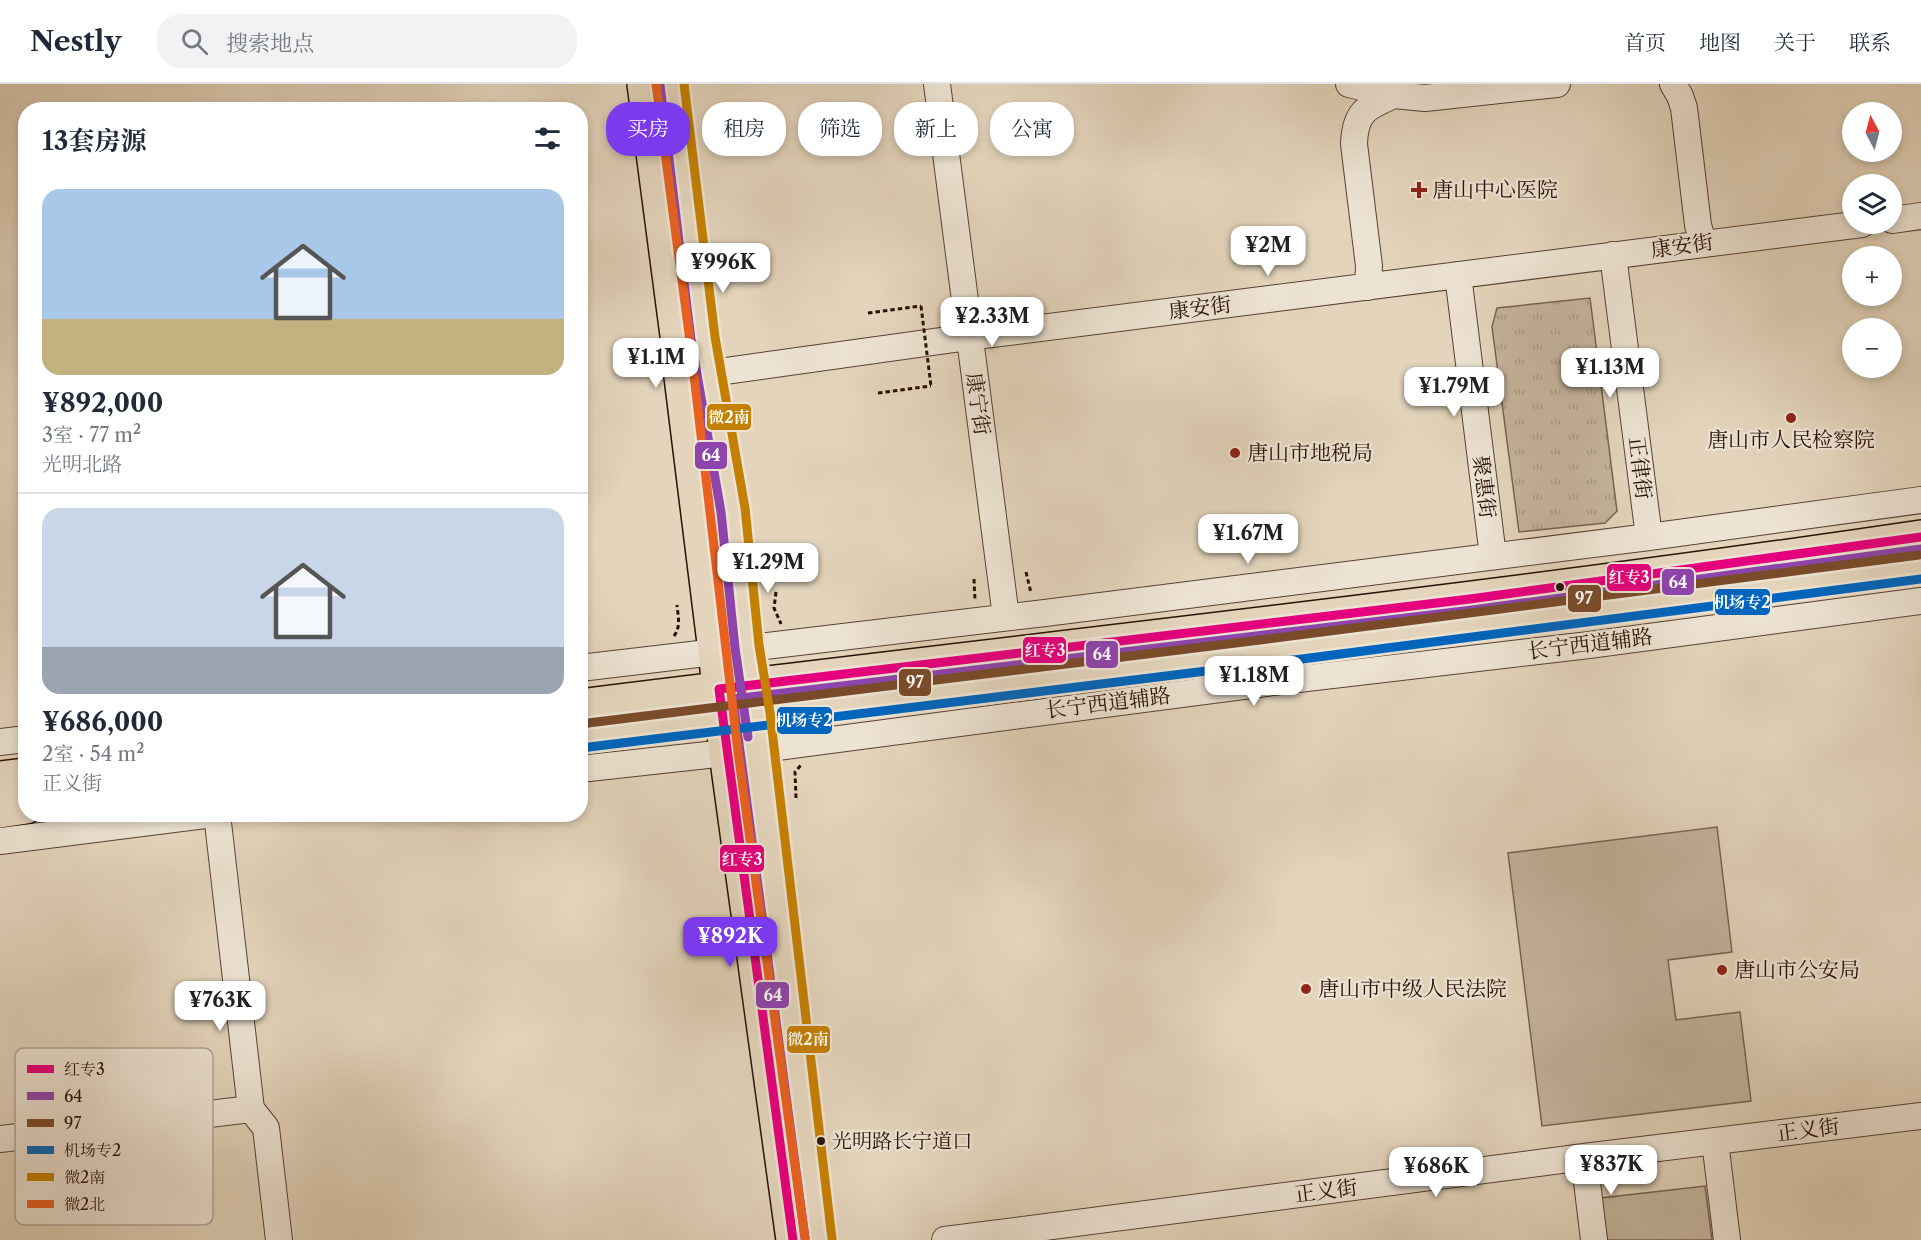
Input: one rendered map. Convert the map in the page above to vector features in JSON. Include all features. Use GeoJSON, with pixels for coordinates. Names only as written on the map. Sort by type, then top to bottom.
{"type":"FeatureCollection","features":[{"type":"Feature","properties":{"kind":"main road"},"geometry":{"type":"LineString","coordinates":[[644,84],[678,343],[695,375],[733,510],[731,649],[720,704],[793,1240]]}},
{"type":"Feature","properties":{"kind":"main road"},"geometry":{"type":"LineString","coordinates":[[672,84],[703,339],[695,375]]}},
{"type":"Feature","properties":{"kind":"main road"},"geometry":{"type":"LineString","coordinates":[[755,700],[1341,614],[1921,537]]}},
{"type":"Feature","properties":{"kind":"main road"},"geometry":{"type":"LineString","coordinates":[[588,706],[720,704],[1262,652],[1921,567]]}},
{"type":"Feature","properties":{"kind":"main road"},"geometry":{"type":"LineString","coordinates":[[731,649],[755,700],[820,1240]]}},
{"type":"Feature","properties":{"kind":"main road"},"geometry":{"type":"LineString","coordinates":[[588,734],[720,704]]}},
{"type":"Feature","properties":{"kind":"main road"},"geometry":{"type":"LineString","coordinates":[[0,778],[18,776]]}},
{"type":"Feature","properties":{"kind":"main road"},"geometry":{"type":"LineString","coordinates":[[0,811],[18,808]]}},
{"type":"Feature","properties":{"kind":"street","name":"康宁街"},"geometry":{"type":"LineString","coordinates":[[937,84],[1006,617]]}},
{"type":"Feature","properties":{"kind":"street"},"geometry":{"type":"LineString","coordinates":[[1368,287],[1361,267],[1347,141],[1357,85],[1394,95],[1425,98],[1557,84]]}},
{"type":"Feature","properties":{"kind":"street"},"geometry":{"type":"LineString","coordinates":[[1673,84],[1684,108],[1698,225],[1703,243]]}},
{"type":"Feature","properties":{"kind":"street"},"geometry":{"type":"LineString","coordinates":[[1680,84],[1691,106],[1706,226],[1703,243]]}},
{"type":"Feature","properties":{"kind":"street"},"geometry":{"type":"LineString","coordinates":[[1368,287],[1369,266],[1354,134],[1362,112],[1394,95]]}},
{"type":"Feature","properties":{"kind":"street"},"geometry":{"type":"LineString","coordinates":[[1902,219],[1921,216]]}},
{"type":"Feature","properties":{"kind":"street","name":"康安街"},"geometry":{"type":"LineString","coordinates":[[695,375],[969,337],[1842,226]]}},
{"type":"Feature","properties":{"kind":"street","name":"正律街"},"geometry":{"type":"LineString","coordinates":[[1613,255],[1649,537]]}},
{"type":"Feature","properties":{"kind":"street","name":"聚惠街"},"geometry":{"type":"LineString","coordinates":[[1458,275],[1493,556]]}},
{"type":"Feature","properties":{"kind":"street"},"geometry":{"type":"LineString","coordinates":[[588,667],[1649,537],[1921,500]]}},
{"type":"Feature","properties":{"kind":"street","name":"长宁西道辅路"},"geometry":{"type":"LineString","coordinates":[[588,768],[762,749],[1231,687],[1601,643],[1921,601]]}},
{"type":"Feature","properties":{"kind":"street"},"geometry":{"type":"LineString","coordinates":[[0,742],[18,740]]}},
{"type":"Feature","properties":{"kind":"street"},"geometry":{"type":"LineString","coordinates":[[0,841],[151,822]]}},
{"type":"Feature","properties":{"kind":"street"},"geometry":{"type":"LineString","coordinates":[[216,822],[251,1109],[266,1128],[279,1240]]}},
{"type":"Feature","properties":{"kind":"street"},"geometry":{"type":"LineString","coordinates":[[213,1114],[251,1109]]}},
{"type":"Feature","properties":{"kind":"street","name":"正义街"},"geometry":{"type":"LineString","coordinates":[[945,1240],[1584,1157],[1921,1116]]}},
{"type":"Feature","properties":{"kind":"street"},"geometry":{"type":"LineString","coordinates":[[0,1139],[15,1137]]}},
{"type":"Feature","properties":{"kind":"street"},"geometry":{"type":"LineString","coordinates":[[1715,1141],[1727,1240]]}},
{"type":"Feature","properties":{"kind":"street"},"geometry":{"type":"LineString","coordinates":[[1584,1157],[1594,1240]]}},
{"type":"Feature","properties":{"kind":"path"},"geometry":{"type":"LineString","coordinates":[[868,313],[921,306],[931,386],[878,393]]}},
{"type":"Feature","properties":{"kind":"path"},"geometry":{"type":"LineString","coordinates":[[655,658],[678,631],[679,619],[676,605]]}},
{"type":"Feature","properties":{"kind":"green space"},"geometry":{"type":"Polygon","coordinates":[[[1590,298],[1617,511],[1605,523],[1519,532],[1492,327],[1497,308],[1590,298]]]}},
{"type":"Feature","properties":{"kind":"green space"},"geometry":{"type":"Polygon","coordinates":[[[1717,827],[1732,952],[1668,960],[1676,1020],[1740,1012],[1751,1101],[1542,1126],[1508,853],[1717,827]]]}},
{"type":"Feature","properties":{"kind":"green space"},"geometry":{"type":"Polygon","coordinates":[[[1705,1186],[1712,1240],[1607,1240],[1601,1198],[1705,1186]]]}},
{"type":"Feature","properties":{"kind":"transit line","name":"微2北"},"geometry":{"type":"LineString","coordinates":[[656,84],[690,341],[738,752],[805,1238]]}},
{"type":"Feature","properties":{"kind":"transit line","name":"微2南"},"geometry":{"type":"LineString","coordinates":[[684,84],[715,337],[745,508],[759,645],[770,713],[832,1239]]}},
{"type":"Feature","properties":{"kind":"transit line","name":"64"},"geometry":{"type":"LineString","coordinates":[[660,85],[691,340],[721,512],[735,648],[748,737]]}},
{"type":"Feature","properties":{"kind":"transit line","name":"红专3"},"geometry":{"type":"LineString","coordinates":[[793,1240],[719,689],[1470,599],[1921,537]]}},
{"type":"Feature","properties":{"kind":"transit line","name":"64"},"geometry":{"type":"LineString","coordinates":[[805,1238],[733,699],[1472,610],[1921,549]]}},
{"type":"Feature","properties":{"kind":"transit line","name":"97"},"geometry":{"type":"LineString","coordinates":[[588,723],[1260,640],[1919,555]]}},
{"type":"Feature","properties":{"kind":"transit line","name":"机场专2"},"geometry":{"type":"LineString","coordinates":[[588,747],[1263,664],[1921,579]]}},
{"type":"Feature","properties":{"kind":"place","name":"唐山中心医院"},"geometry":{"type":"Point","coordinates":[1419,190]}},
{"type":"Feature","properties":{"kind":"place","name":"唐山市人民检察院"},"geometry":{"type":"Point","coordinates":[1791,418]}},
{"type":"Feature","properties":{"kind":"place","name":"唐山市地税局"},"geometry":{"type":"Point","coordinates":[1235,453]}},
{"type":"Feature","properties":{"kind":"place","name":"唐山市公安局"},"geometry":{"type":"Point","coordinates":[1722,970]}},
{"type":"Feature","properties":{"kind":"place","name":"唐山市中级人民法院"},"geometry":{"type":"Point","coordinates":[1306,989]}},
{"type":"Feature","properties":{"kind":"place","name":"光明路长宁道口"},"geometry":{"type":"Point","coordinates":[821,1141]}}]}
